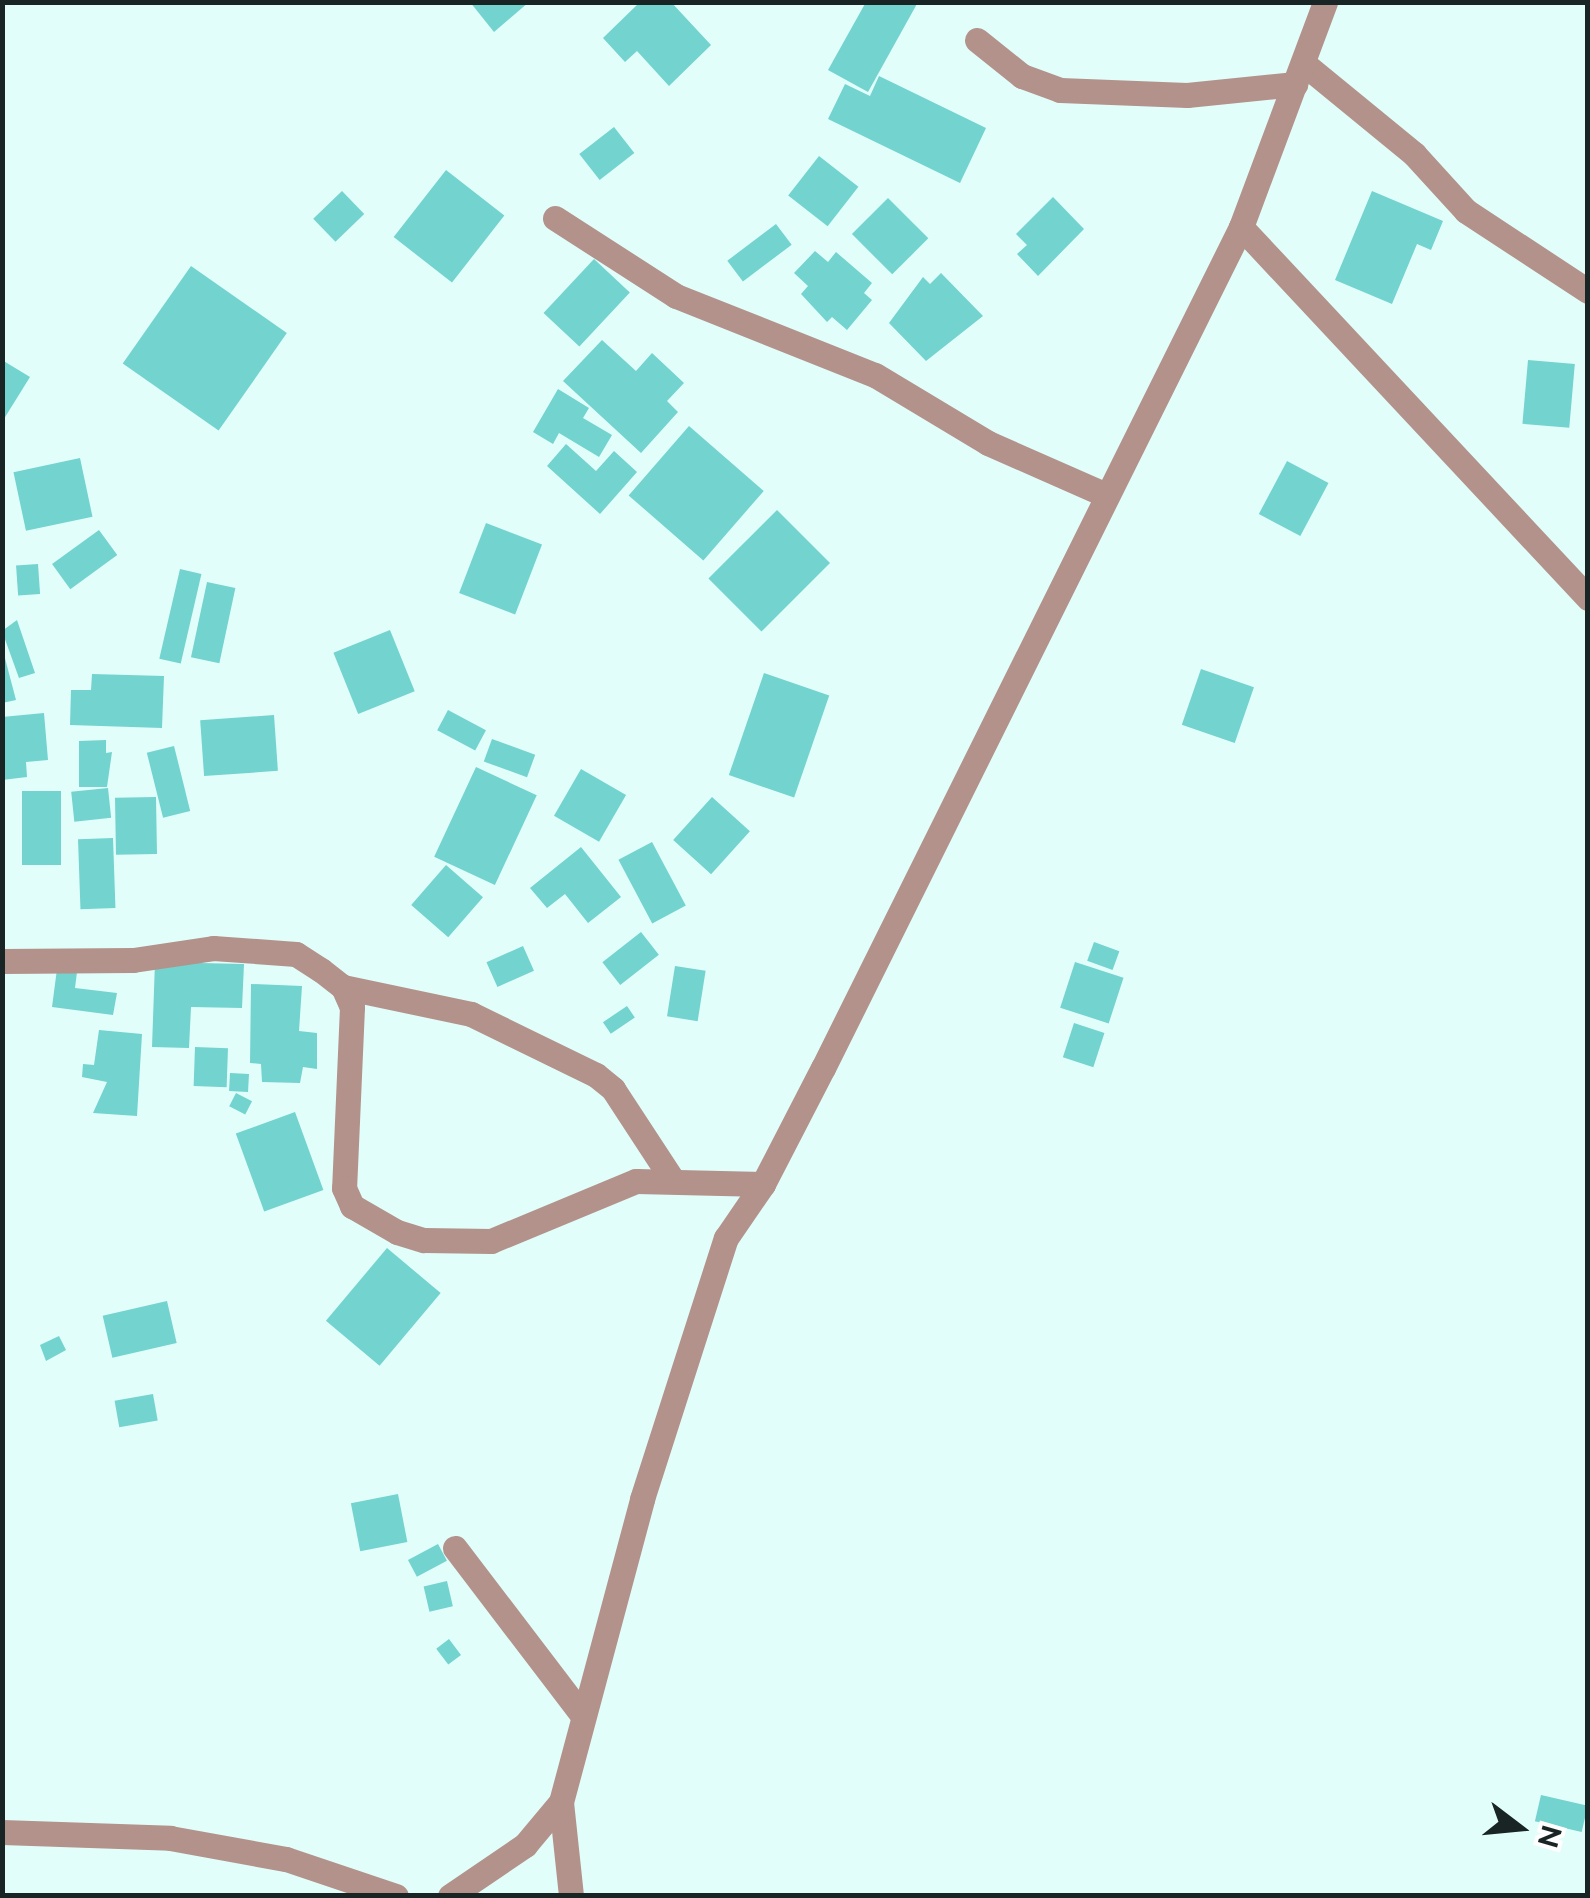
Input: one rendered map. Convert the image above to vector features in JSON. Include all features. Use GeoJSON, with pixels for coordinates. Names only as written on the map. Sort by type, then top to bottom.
{"type":"FeatureCollection","features":[{"type":"Feature","properties":{"kind":"street"},"geometry":{"type":"LineString","coordinates":[[571,1896],[561,1802],[582,1715],[726,1238],[763,1184],[1241,227],[1325,2]]}},
{"type":"Feature","properties":{"kind":"street"},"geometry":{"type":"LineString","coordinates":[[977,40],[1022,76],[1060,90],[1187,95],[1299,73],[1414,154],[1466,210],[1588,291]]}},
{"type":"Feature","properties":{"kind":"street"},"geometry":{"type":"LineString","coordinates":[[556,218],[676,296],[874,374],[988,444],[1106,495]]}},
{"type":"Feature","properties":{"kind":"street"},"geometry":{"type":"LineString","coordinates":[[1241,227],[1588,598]]}},
{"type":"Feature","properties":{"kind":"street"},"geometry":{"type":"LineString","coordinates":[[2,960],[133,960],[246,950],[296,954],[342,986],[471,1014],[596,1075],[613,1089],[672,1179]]}},
{"type":"Feature","properties":{"kind":"street"},"geometry":{"type":"LineString","coordinates":[[342,986],[352,1007],[344,1188],[352,1206],[368,1219],[424,1240],[491,1241],[636,1181],[763,1184]]}},
{"type":"Feature","properties":{"kind":"street"},"geometry":{"type":"LineString","coordinates":[[455,1548],[582,1715]]}},
{"type":"Feature","properties":{"kind":"street"},"geometry":{"type":"LineString","coordinates":[[450,1896],[525,1844],[561,1802]]}},
{"type":"Feature","properties":{"kind":"street"},"geometry":{"type":"LineString","coordinates":[[2,1832],[170,1838],[286,1859],[396,1896]]}},
{"type":"Feature","properties":{"kind":"building"},"geometry":{"type":"Polygon","coordinates":[[[470,2],[529,2],[494,32],[470,2]]]}},
{"type":"Feature","properties":{"kind":"building"},"geometry":{"type":"Polygon","coordinates":[[[640,2],[671,2],[711,45],[669,86],[637,51],[625,62],[603,38],[640,2]]]}},
{"type":"Feature","properties":{"kind":"building"},"geometry":{"type":"Polygon","coordinates":[[[866,2],[918,2],[868,92],[828,70],[866,2]]]}},
{"type":"Feature","properties":{"kind":"building"},"geometry":{"type":"Polygon","coordinates":[[[879,76],[986,128],[960,183],[828,119],[845,84],[870,96],[879,76]]]}},
{"type":"Feature","properties":{"kind":"building"},"geometry":{"type":"Polygon","coordinates":[[[614,127],[634,153],[600,180],[579,154],[614,127]]]}},
{"type":"Feature","properties":{"kind":"building"},"geometry":{"type":"Polygon","coordinates":[[[819,156],[858,187],[828,226],[788,195],[819,156]]]}},
{"type":"Feature","properties":{"kind":"building"},"geometry":{"type":"Polygon","coordinates":[[[446,170],[504,216],[452,283],[394,237],[446,170]]]}},
{"type":"Feature","properties":{"kind":"building"},"geometry":{"type":"Polygon","coordinates":[[[342,191],[364,214],[335,242],[313,219],[342,191]]]}},
{"type":"Feature","properties":{"kind":"building"},"geometry":{"type":"Polygon","coordinates":[[[1372,191],[1443,221],[1431,250],[1417,244],[1392,304],[1335,280],[1372,191]]]}},
{"type":"Feature","properties":{"kind":"building"},"geometry":{"type":"Polygon","coordinates":[[[1053,197],[1084,229],[1038,276],[1017,254],[1027,245],[1016,234],[1053,197]]]}},
{"type":"Feature","properties":{"kind":"building"},"geometry":{"type":"Polygon","coordinates":[[[888,198],[928,238],[892,274],[852,234],[888,198]]]}},
{"type":"Feature","properties":{"kind":"building"},"geometry":{"type":"Polygon","coordinates":[[[776,224],[792,245],[743,281],[727,261],[776,224]]]}},
{"type":"Feature","properties":{"kind":"building"},"geometry":{"type":"Polygon","coordinates":[[[815,251],[828,262],[836,252],[872,283],[864,293],[872,300],[847,330],[832,317],[827,322],[801,294],[808,286],[794,273],[815,251]]]}},
{"type":"Feature","properties":{"kind":"building"},"geometry":{"type":"Polygon","coordinates":[[[594,259],[630,292],[579,347],[544,313],[594,259]]]}},
{"type":"Feature","properties":{"kind":"building"},"geometry":{"type":"Polygon","coordinates":[[[191,266],[287,333],[219,431],[123,363],[191,266]]]}},
{"type":"Feature","properties":{"kind":"building"},"geometry":{"type":"Polygon","coordinates":[[[941,273],[983,316],[926,361],[889,323],[923,277],[930,284],[941,273]]]}},
{"type":"Feature","properties":{"kind":"building"},"geometry":{"type":"Polygon","coordinates":[[[602,340],[636,371],[652,353],[684,383],[667,401],[678,412],[641,453],[563,381],[602,340]]]}},
{"type":"Feature","properties":{"kind":"building"},"geometry":{"type":"Polygon","coordinates":[[[2,360],[30,377],[2,422],[2,360]]]}},
{"type":"Feature","properties":{"kind":"building"},"geometry":{"type":"Polygon","coordinates":[[[1528,360],[1575,364],[1569,428],[1522,424],[1528,360]]]}},
{"type":"Feature","properties":{"kind":"building"},"geometry":{"type":"Polygon","coordinates":[[[558,389],[589,408],[583,418],[612,435],[599,457],[559,433],[553,444],[533,432],[558,389]]]}},
{"type":"Feature","properties":{"kind":"building"},"geometry":{"type":"Polygon","coordinates":[[[689,426],[764,491],[703,560],[629,495],[689,426]]]}},
{"type":"Feature","properties":{"kind":"building"},"geometry":{"type":"Polygon","coordinates":[[[566,444],[596,471],[614,451],[637,472],[600,514],[547,466],[566,444]]]}},
{"type":"Feature","properties":{"kind":"building"},"geometry":{"type":"Polygon","coordinates":[[[80,458],[92,517],[26,531],[13,472],[80,458]]]}},
{"type":"Feature","properties":{"kind":"building"},"geometry":{"type":"Polygon","coordinates":[[[1287,461],[1328,483],[1300,536],[1259,514],[1287,461]]]}},
{"type":"Feature","properties":{"kind":"building"},"geometry":{"type":"Polygon","coordinates":[[[777,510],[830,563],[761,632],[708,579],[777,510]]]}},
{"type":"Feature","properties":{"kind":"building"},"geometry":{"type":"Polygon","coordinates":[[[486,523],[542,545],[515,615],[459,593],[486,523]]]}},
{"type":"Feature","properties":{"kind":"building"},"geometry":{"type":"Polygon","coordinates":[[[99,530],[117,555],[70,589],[52,564],[99,530]]]}},
{"type":"Feature","properties":{"kind":"building"},"geometry":{"type":"Polygon","coordinates":[[[38,564],[40,594],[18,595],[16,566],[38,564]]]}},
{"type":"Feature","properties":{"kind":"building"},"geometry":{"type":"Polygon","coordinates":[[[180,569],[201,574],[181,664],[159,659],[180,569]]]}},
{"type":"Feature","properties":{"kind":"building"},"geometry":{"type":"Polygon","coordinates":[[[207,582],[235,588],[219,663],[191,657],[207,582]]]}},
{"type":"Feature","properties":{"kind":"building"},"geometry":{"type":"Polygon","coordinates":[[[17,620],[35,673],[19,678],[2,631],[17,620]]]}},
{"type":"Feature","properties":{"kind":"building"},"geometry":{"type":"Polygon","coordinates":[[[390,630],[415,691],[358,714],[333,653],[390,630]]]}},
{"type":"Feature","properties":{"kind":"building"},"geometry":{"type":"Polygon","coordinates":[[[2,647],[16,700],[2,703],[2,647]]]}},
{"type":"Feature","properties":{"kind":"building"},"geometry":{"type":"Polygon","coordinates":[[[1201,669],[1254,687],[1235,743],[1182,725],[1201,669]]]}},
{"type":"Feature","properties":{"kind":"building"},"geometry":{"type":"Polygon","coordinates":[[[764,673],[829,695],[794,798],[729,775],[764,673]]]}},
{"type":"Feature","properties":{"kind":"building"},"geometry":{"type":"Polygon","coordinates":[[[92,674],[164,676],[162,728],[70,725],[71,690],[91,690],[92,674]]]}},
{"type":"Feature","properties":{"kind":"building"},"geometry":{"type":"Polygon","coordinates":[[[448,710],[486,730],[475,750],[437,730],[448,710]]]}},
{"type":"Feature","properties":{"kind":"building"},"geometry":{"type":"Polygon","coordinates":[[[44,713],[48,760],[26,762],[27,777],[2,780],[2,717],[44,713]]]}},
{"type":"Feature","properties":{"kind":"building"},"geometry":{"type":"Polygon","coordinates":[[[274,715],[278,771],[204,776],[200,720],[274,715]]]}},
{"type":"Feature","properties":{"kind":"building"},"geometry":{"type":"Polygon","coordinates":[[[492,739],[535,755],[527,777],[484,762],[492,739]]]}},
{"type":"Feature","properties":{"kind":"building"},"geometry":{"type":"Polygon","coordinates":[[[106,740],[106,753],[112,752],[107,787],[79,787],[79,741],[106,740]]]}},
{"type":"Feature","properties":{"kind":"building"},"geometry":{"type":"Polygon","coordinates":[[[174,746],[190,811],[163,818],[147,753],[174,746]]]}},
{"type":"Feature","properties":{"kind":"building"},"geometry":{"type":"Polygon","coordinates":[[[476,767],[537,795],[495,885],[434,857],[476,767]]]}},
{"type":"Feature","properties":{"kind":"building"},"geometry":{"type":"Polygon","coordinates":[[[581,769],[626,795],[599,842],[554,816],[581,769]]]}},
{"type":"Feature","properties":{"kind":"building"},"geometry":{"type":"Polygon","coordinates":[[[108,788],[111,818],[74,822],[71,792],[108,788]]]}},
{"type":"Feature","properties":{"kind":"building"},"geometry":{"type":"Polygon","coordinates":[[[22,791],[61,791],[61,865],[22,865],[22,791]]]}},
{"type":"Feature","properties":{"kind":"building"},"geometry":{"type":"Polygon","coordinates":[[[156,797],[157,854],[116,855],[115,798],[156,797]]]}},
{"type":"Feature","properties":{"kind":"building"},"geometry":{"type":"Polygon","coordinates":[[[712,797],[750,831],[711,874],[673,840],[712,797]]]}},
{"type":"Feature","properties":{"kind":"building"},"geometry":{"type":"Polygon","coordinates":[[[113,838],[115,908],[80,909],[78,839],[113,838]]]}},
{"type":"Feature","properties":{"kind":"building"},"geometry":{"type":"Polygon","coordinates":[[[652,842],[686,906],[652,923],[618,860],[652,842]]]}},
{"type":"Feature","properties":{"kind":"building"},"geometry":{"type":"Polygon","coordinates":[[[581,847],[621,897],[588,923],[565,894],[547,908],[530,888],[581,847]]]}},
{"type":"Feature","properties":{"kind":"building"},"geometry":{"type":"Polygon","coordinates":[[[446,865],[483,897],[448,937],[411,905],[446,865]]]}},
{"type":"Feature","properties":{"kind":"building"},"geometry":{"type":"Polygon","coordinates":[[[641,932],[659,955],[620,985],[602,962],[641,932]]]}},
{"type":"Feature","properties":{"kind":"building"},"geometry":{"type":"Polygon","coordinates":[[[1094,942],[1119,951],[1113,970],[1087,961],[1094,942]]]}},
{"type":"Feature","properties":{"kind":"building"},"geometry":{"type":"Polygon","coordinates":[[[523,946],[534,971],[497,987],[486,962],[523,946]]]}},
{"type":"Feature","properties":{"kind":"building"},"geometry":{"type":"Polygon","coordinates":[[[155,962],[244,964],[242,1008],[191,1007],[189,1048],[152,1047],[155,962]]]}},
{"type":"Feature","properties":{"kind":"building"},"geometry":{"type":"Polygon","coordinates":[[[1075,962],[1124,978],[1109,1023],[1060,1008],[1075,962]]]}},
{"type":"Feature","properties":{"kind":"building"},"geometry":{"type":"Polygon","coordinates":[[[675,966],[706,971],[698,1021],[667,1016],[675,966]]]}},
{"type":"Feature","properties":{"kind":"building"},"geometry":{"type":"Polygon","coordinates":[[[57,969],[77,972],[75,988],[117,993],[113,1015],[52,1007],[57,969]]]}},
{"type":"Feature","properties":{"kind":"building"},"geometry":{"type":"Polygon","coordinates":[[[251,984],[302,986],[299,1031],[317,1033],[317,1069],[303,1067],[300,1083],[262,1082],[261,1064],[250,1063],[251,984]]]}},
{"type":"Feature","properties":{"kind":"building"},"geometry":{"type":"Polygon","coordinates":[[[627,1006],[635,1018],[611,1034],[603,1022],[627,1006]]]}},
{"type":"Feature","properties":{"kind":"building"},"geometry":{"type":"Polygon","coordinates":[[[1074,1023],[1104,1033],[1093,1067],[1063,1057],[1074,1023]]]}},
{"type":"Feature","properties":{"kind":"building"},"geometry":{"type":"Polygon","coordinates":[[[99,1030],[142,1034],[137,1116],[93,1113],[107,1082],[82,1077],[83,1064],[94,1065],[99,1030]]]}},
{"type":"Feature","properties":{"kind":"building"},"geometry":{"type":"Polygon","coordinates":[[[195,1047],[228,1048],[227,1087],[194,1086],[195,1047]]]}},
{"type":"Feature","properties":{"kind":"building"},"geometry":{"type":"Polygon","coordinates":[[[230,1073],[249,1074],[248,1092],[229,1091],[230,1073]]]}},
{"type":"Feature","properties":{"kind":"building"},"geometry":{"type":"Polygon","coordinates":[[[236,1093],[252,1101],[245,1115],[229,1106],[236,1093]]]}},
{"type":"Feature","properties":{"kind":"building"},"geometry":{"type":"Polygon","coordinates":[[[295,1112],[323,1190],[264,1212],[236,1134],[295,1112]]]}},
{"type":"Feature","properties":{"kind":"building"},"geometry":{"type":"Polygon","coordinates":[[[387,1248],[441,1293],[380,1366],[326,1321],[387,1248]]]}},
{"type":"Feature","properties":{"kind":"building"},"geometry":{"type":"Polygon","coordinates":[[[167,1301],[177,1343],[112,1358],[103,1316],[167,1301]]]}},
{"type":"Feature","properties":{"kind":"building"},"geometry":{"type":"Polygon","coordinates":[[[59,1336],[66,1350],[46,1361],[40,1345],[59,1336]]]}},
{"type":"Feature","properties":{"kind":"building"},"geometry":{"type":"Polygon","coordinates":[[[153,1394],[158,1421],[119,1427],[115,1401],[153,1394]]]}},
{"type":"Feature","properties":{"kind":"building"},"geometry":{"type":"Polygon","coordinates":[[[398,1494],[407,1542],[360,1551],[351,1503],[398,1494]]]}},
{"type":"Feature","properties":{"kind":"building"},"geometry":{"type":"Polygon","coordinates":[[[438,1544],[447,1561],[417,1577],[408,1560],[438,1544]]]}},
{"type":"Feature","properties":{"kind":"building"},"geometry":{"type":"Polygon","coordinates":[[[447,1581],[453,1606],[429,1612],[424,1586],[447,1581]]]}},
{"type":"Feature","properties":{"kind":"building"},"geometry":{"type":"Polygon","coordinates":[[[449,1639],[461,1655],[448,1665],[436,1649],[449,1639]]]}},
{"type":"Feature","properties":{"kind":"building"},"geometry":{"type":"Polygon","coordinates":[[[1541,1795],[1588,1806],[1582,1832],[1535,1821],[1541,1795]]]}}]}
